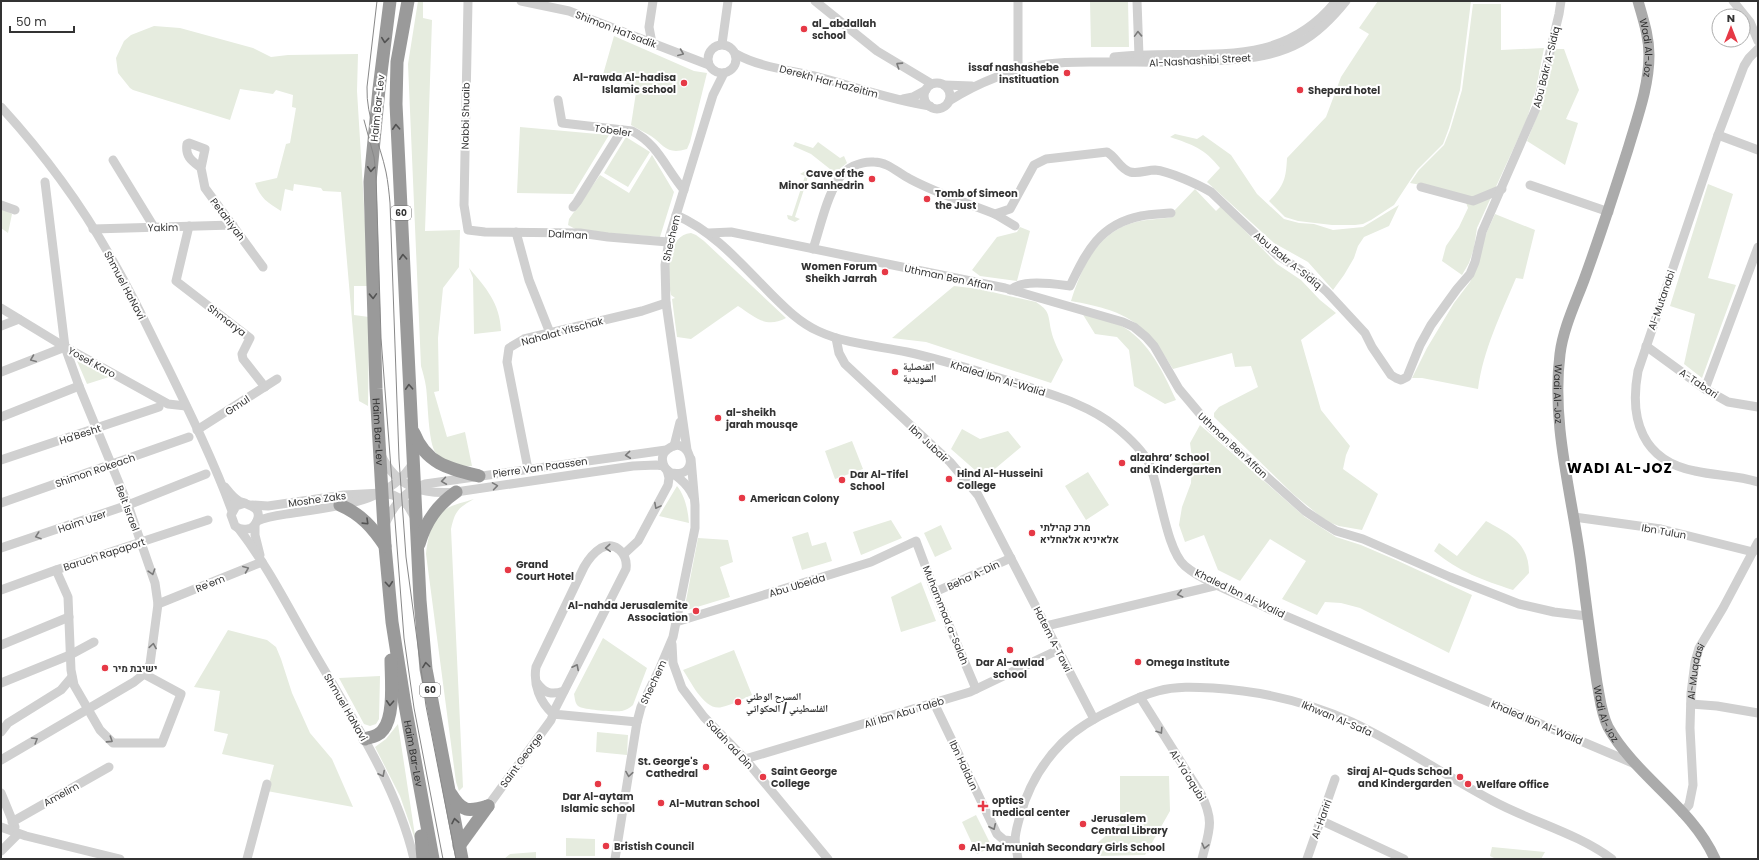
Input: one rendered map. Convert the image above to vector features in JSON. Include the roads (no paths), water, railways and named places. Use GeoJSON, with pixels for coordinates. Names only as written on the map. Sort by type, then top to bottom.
{"type":"FeatureCollection","features":[{"type":"Feature","properties":{"kind":"highway","name":"Haim Bar-Lev"},"geometry":{"type":"LineString","coordinates":[[390,1],[379,89],[370,182],[375,358],[385,546],[392,622],[417,774],[433,859]]}},
{"type":"Feature","properties":{"kind":"highway","name":"Haim Bar-Lev"},"geometry":{"type":"LineString","coordinates":[[408,1],[397,62],[395,90],[422,635],[426,669],[462,859]]}},
{"type":"Feature","properties":{"kind":"highway"},"geometry":{"type":"LineString","coordinates":[[411,426],[417,441],[432,459],[444,466],[479,476]]}},
{"type":"Feature","properties":{"kind":"highway"},"geometry":{"type":"LineString","coordinates":[[417,551],[429,518],[442,503],[456,492]]}},
{"type":"Feature","properties":{"kind":"highway"},"geometry":{"type":"LineString","coordinates":[[340,505],[356,512],[363,518],[373,528],[385,546]]}},
{"type":"Feature","properties":{"kind":"highway"},"geometry":{"type":"LineString","coordinates":[[364,740],[376,736],[383,731],[389,717],[392,622]]}},
{"type":"Feature","properties":{"kind":"highway"},"geometry":{"type":"LineString","coordinates":[[417,774],[423,859]]}},
{"type":"Feature","properties":{"kind":"highway"},"geometry":{"type":"LineString","coordinates":[[449,791],[458,805],[463,809],[476,809],[488,806]]}},
{"type":"Feature","properties":{"kind":"highway"},"geometry":{"type":"LineString","coordinates":[[459,846],[488,806]]}},
{"type":"Feature","properties":{"kind":"main road","name":"Wadi Al-Joz"},"geometry":{"type":"LineString","coordinates":[[1636,764],[1617,741],[1602,715],[1560,421],[1558,389],[1560,352],[1570,318],[1609,212],[1641,106],[1647,81],[1649,54],[1647,33],[1638,1]]}},
{"type":"Feature","properties":{"kind":"main road"},"geometry":{"type":"LineString","coordinates":[[1636,764],[1682,813],[1705,841],[1715,859]]}},
{"type":"Feature","properties":{"kind":"street","name":"Nabbi Shuaib"},"geometry":{"type":"LineString","coordinates":[[468,1],[464,204],[468,230]]}},
{"type":"Feature","properties":{"kind":"street","name":"Shimon HaTsadik"},"geometry":{"type":"LineString","coordinates":[[521,1],[568,11],[711,67]]}},
{"type":"Feature","properties":{"kind":"street"},"geometry":{"type":"LineString","coordinates":[[652,43],[649,27],[653,1]]}},
{"type":"Feature","properties":{"kind":"street"},"geometry":{"type":"LineString","coordinates":[[722,44],[728,1]]}},
{"type":"Feature","properties":{"kind":"street"},"geometry":{"type":"LineString","coordinates":[[815,1],[877,51],[929,87]]}},
{"type":"Feature","properties":{"kind":"street"},"geometry":{"type":"LineString","coordinates":[[1018,1],[1018,71]]}},
{"type":"Feature","properties":{"kind":"street"},"geometry":{"type":"LineString","coordinates":[[1130,62],[1139,56],[1137,1]]}},
{"type":"Feature","properties":{"kind":"street","name":"Al-Nashashibi Street"},"geometry":{"type":"LineString","coordinates":[[979,85],[1018,71],[1046,64],[1139,56],[1246,52],[1271,47],[1292,38],[1313,24],[1336,1]]}},
{"type":"Feature","properties":{"kind":"street","name":"Al-Nashashibi Street"},"geometry":{"type":"LineString","coordinates":[[1083,61],[1130,62],[1234,60],[1258,57],[1278,52],[1312,35],[1325,24],[1346,1]]}},
{"type":"Feature","properties":{"kind":"street","name":"Abu Bakr A-Sidiq"},"geometry":{"type":"LineString","coordinates":[[995,214],[1010,209],[1034,165],[1046,160],[1107,152],[1130,172],[1142,173],[1155,170],[1198,185],[1211,192],[1277,255],[1307,274],[1327,292],[1365,333],[1372,348],[1391,375],[1401,380],[1407,377],[1420,345],[1431,325],[1457,289],[1470,274],[1475,262],[1482,232],[1538,106],[1561,1]]}},
{"type":"Feature","properties":{"kind":"street"},"geometry":{"type":"LineString","coordinates":[[1733,1],[1750,22],[1758,41]]}},
{"type":"Feature","properties":{"kind":"street"},"geometry":{"type":"LineString","coordinates":[[722,44],[730,47],[736,54],[735,65],[731,70],[724,73],[711,67],[708,58],[710,52],[716,46],[722,44]]}},
{"type":"Feature","properties":{"kind":"street","name":"Al-Mutanabi"},"geometry":{"type":"LineString","coordinates":[[1758,50],[1749,58],[1744,66],[1718,135],[1646,346],[1638,371],[1634,391],[1636,419],[1655,451],[1677,467],[1708,474],[1744,478],[1758,482]]}},
{"type":"Feature","properties":{"kind":"street","name":"Derekh Har HaZeitim"},"geometry":{"type":"LineString","coordinates":[[736,54],[746,59],[817,77],[897,100],[930,106]]}},
{"type":"Feature","properties":{"kind":"street","name":"Derekh Har HaZeitim"},"geometry":{"type":"LineString","coordinates":[[735,65],[760,63]]}},
{"type":"Feature","properties":{"kind":"street","name":"Shechem"},"geometry":{"type":"LineString","coordinates":[[687,450],[666,303],[664,270],[668,242],[712,95],[714,80],[711,67]]}},
{"type":"Feature","properties":{"kind":"street","name":"Shechem"},"geometry":{"type":"LineString","coordinates":[[712,95],[724,73]]}},
{"type":"Feature","properties":{"kind":"street"},"geometry":{"type":"LineString","coordinates":[[929,87],[938,83],[963,87],[979,85]]}},
{"type":"Feature","properties":{"kind":"street"},"geometry":{"type":"LineString","coordinates":[[944,85],[949,91],[949,101]]}},
{"type":"Feature","properties":{"kind":"street"},"geometry":{"type":"LineString","coordinates":[[929,87],[926,100],[930,106],[940,108],[949,101],[979,85]]}},
{"type":"Feature","properties":{"kind":"street","name":"Derekh Har HaZeitim"},"geometry":{"type":"LineString","coordinates":[[897,100],[913,97],[929,87]]}},
{"type":"Feature","properties":{"kind":"street","name":"Tobeler"},"geometry":{"type":"LineString","coordinates":[[558,100],[562,123],[632,131],[641,135],[657,149],[675,180],[684,190]]}},
{"type":"Feature","properties":{"kind":"street","name":"Shmuel HaNavi"},"geometry":{"type":"LineString","coordinates":[[1,107],[24,132],[60,180],[93,229],[129,290],[186,406],[221,482],[232,511]]}},
{"type":"Feature","properties":{"kind":"street"},"geometry":{"type":"LineString","coordinates":[[573,206],[622,130]]}},
{"type":"Feature","properties":{"kind":"street"},"geometry":{"type":"LineString","coordinates":[[1718,135],[1758,150]]}},
{"type":"Feature","properties":{"kind":"street"},"geometry":{"type":"LineString","coordinates":[[113,160],[154,227]]}},
{"type":"Feature","properties":{"kind":"street"},"geometry":{"type":"LineString","coordinates":[[813,249],[831,193],[838,180],[846,171],[855,165],[867,162],[882,163],[910,179],[995,214],[1015,226]]}},
{"type":"Feature","properties":{"kind":"street","name":"Petahiyah"},"geometry":{"type":"LineString","coordinates":[[201,168],[205,188],[263,267]]}},
{"type":"Feature","properties":{"kind":"street","name":"Beit Israel"},"geometry":{"type":"LineString","coordinates":[[45,182],[65,347],[110,464],[128,505],[155,583],[158,604],[150,664],[144,674]]}},
{"type":"Feature","properties":{"kind":"street"},"geometry":{"type":"LineString","coordinates":[[1530,185],[1609,212]]}},
{"type":"Feature","properties":{"kind":"street"},"geometry":{"type":"LineString","coordinates":[[1421,187],[1473,201],[1502,189]]}},
{"type":"Feature","properties":{"kind":"street"},"geometry":{"type":"LineString","coordinates":[[1,205],[15,210]]}},
{"type":"Feature","properties":{"kind":"street"},"geometry":{"type":"LineString","coordinates":[[1010,290],[1015,285],[1030,284],[1070,286],[1088,251],[1094,243],[1112,228],[1129,219],[1141,216],[1172,213]]}},
{"type":"Feature","properties":{"kind":"street","name":"Khaled Ibn Al-Walid"},"geometry":{"type":"LineString","coordinates":[[676,215],[692,222],[709,233],[792,314],[818,331],[836,338],[911,353],[967,368],[1063,398],[1083,407],[1115,426],[1138,448],[1148,461],[1160,496],[1166,526],[1178,557],[1184,565],[1218,585],[1269,609],[1636,764]]}},
{"type":"Feature","properties":{"kind":"street","name":"Yakim"},"geometry":{"type":"LineString","coordinates":[[93,229],[233,225]]}},
{"type":"Feature","properties":{"kind":"street","name":"Shmarya"},"geometry":{"type":"LineString","coordinates":[[189,226],[176,281],[250,338],[242,354],[243,359],[264,387]]}},
{"type":"Feature","properties":{"kind":"street","name":"Dalman"},"geometry":{"type":"LineString","coordinates":[[468,230],[485,232],[580,233],[668,242]]}},
{"type":"Feature","properties":{"kind":"street"},"geometry":{"type":"LineString","coordinates":[[516,232],[529,280],[550,333]]}},
{"type":"Feature","properties":{"kind":"street","name":"Uthman Ben Affan"},"geometry":{"type":"LineString","coordinates":[[709,233],[731,232],[1010,290],[1108,317],[1134,327],[1154,346],[1179,389],[1211,427],[1305,511],[1336,531],[1363,539],[1450,577],[1519,604],[1554,612],[1587,616]]}},
{"type":"Feature","properties":{"kind":"street"},"geometry":{"type":"LineString","coordinates":[[1705,389],[1758,247]]}},
{"type":"Feature","properties":{"kind":"street","name":"Nahalat Yitschak"},"geometry":{"type":"LineString","coordinates":[[528,469],[518,423],[507,354],[509,348],[519,342],[550,333],[642,311],[666,303]]}},
{"type":"Feature","properties":{"kind":"street","name":"Yosef Karo"},"geometry":{"type":"LineString","coordinates":[[1,308],[65,347],[168,404],[186,406]]}},
{"type":"Feature","properties":{"kind":"street"},"geometry":{"type":"LineString","coordinates":[[1,326],[19,319]]}},
{"type":"Feature","properties":{"kind":"street","name":"Ibn Jubair"},"geometry":{"type":"LineString","coordinates":[[836,338],[839,353],[846,364],[942,454],[970,484],[986,510],[1011,558]]}},
{"type":"Feature","properties":{"kind":"street","name":"A-Tabari"},"geometry":{"type":"LineString","coordinates":[[1646,346],[1705,389],[1728,402],[1758,407]]}},
{"type":"Feature","properties":{"kind":"street"},"geometry":{"type":"LineString","coordinates":[[1,372],[65,347]]}},
{"type":"Feature","properties":{"kind":"street","name":"Gmul"},"geometry":{"type":"LineString","coordinates":[[197,430],[277,379]]}},
{"type":"Feature","properties":{"kind":"street"},"geometry":{"type":"LineString","coordinates":[[1,417],[79,386]]}},
{"type":"Feature","properties":{"kind":"street","name":"Ha'Besht"},"geometry":{"type":"LineString","coordinates":[[1,460],[160,408]]}},
{"type":"Feature","properties":{"kind":"street","name":"Shechem"},"geometry":{"type":"LineString","coordinates":[[670,448],[678,433],[681,410]]}},
{"type":"Feature","properties":{"kind":"street","name":"Shimon Rokeach"},"geometry":{"type":"LineString","coordinates":[[1,503],[189,437]]}},
{"type":"Feature","properties":{"kind":"street"},"geometry":{"type":"LineString","coordinates":[[637,722],[553,714],[540,696],[536,682],[536,667],[588,560],[595,552],[603,547],[610,546],[618,548],[624,554],[638,541],[668,485],[667,470],[662,458],[670,448],[678,446],[687,450],[691,459],[688,468],[685,471],[676,474],[667,470]]}},
{"type":"Feature","properties":{"kind":"street","name":"Pierre Van Paassen"},"geometry":{"type":"LineString","coordinates":[[414,488],[425,484],[670,448]]}},
{"type":"Feature","properties":{"kind":"street","name":"Pierre Van Paassen"},"geometry":{"type":"LineString","coordinates":[[380,451],[389,469],[400,480],[414,488],[434,492],[456,492],[633,466],[656,464],[667,470]]}},
{"type":"Feature","properties":{"kind":"street","name":"Shechem"},"geometry":{"type":"LineString","coordinates":[[615,859],[637,722],[641,707],[660,670],[673,637],[695,528],[695,505],[691,459]]}},
{"type":"Feature","properties":{"kind":"street","name":"Moshe Zaks"},"geometry":{"type":"LineString","coordinates":[[256,523],[269,516],[340,505],[382,493],[400,480],[413,462]]}},
{"type":"Feature","properties":{"kind":"street","name":"Shechem"},"geometry":{"type":"LineString","coordinates":[[667,470],[679,477],[690,489],[695,505]]}},
{"type":"Feature","properties":{"kind":"street","name":"Haim Uzer"},"geometry":{"type":"LineString","coordinates":[[1,548],[128,505],[206,474]]}},
{"type":"Feature","properties":{"kind":"street","name":"Shmuel HaNavi"},"geometry":{"type":"LineString","coordinates":[[221,482],[233,497],[249,504]]}},
{"type":"Feature","properties":{"kind":"street"},"geometry":{"type":"LineString","coordinates":[[384,526],[401,499],[414,488]]}},
{"type":"Feature","properties":{"kind":"street","name":"Moshe Zaks"},"geometry":{"type":"LineString","coordinates":[[249,504],[268,506],[338,496],[382,493],[393,495],[401,499]]}},
{"type":"Feature","properties":{"kind":"street"},"geometry":{"type":"LineString","coordinates":[[401,499],[408,506],[416,519]]}},
{"type":"Feature","properties":{"kind":"street"},"geometry":{"type":"LineString","coordinates":[[238,504],[249,504],[257,512],[256,523],[247,530],[239,529],[235,526],[231,519],[232,511],[238,504]]}},
{"type":"Feature","properties":{"kind":"street","name":"Ibn Tulun"},"geometry":{"type":"LineString","coordinates":[[1574,518],[1661,529],[1753,552]]}},
{"type":"Feature","properties":{"kind":"street","name":"Baruch Rapaport"},"geometry":{"type":"LineString","coordinates":[[1,590],[56,570],[208,520]]}},
{"type":"Feature","properties":{"kind":"street","name":"Shmuel HaNavi"},"geometry":{"type":"LineString","coordinates":[[256,523],[257,545],[262,562]]}},
{"type":"Feature","properties":{"kind":"street","name":"Shmuel HaNavi"},"geometry":{"type":"LineString","coordinates":[[239,529],[262,562],[364,740],[393,795],[409,838],[414,859]]}},
{"type":"Feature","properties":{"kind":"street","name":"Abu Ubeida"},"geometry":{"type":"LineString","coordinates":[[676,622],[871,562],[916,541]]}},
{"type":"Feature","properties":{"kind":"street","name":"Muhammad a-Salah"},"geometry":{"type":"LineString","coordinates":[[916,541],[935,592],[976,690]]}},
{"type":"Feature","properties":{"kind":"street","name":"Al-Muqdasi"},"geometry":{"type":"LineString","coordinates":[[1682,813],[1689,805],[1693,785],[1690,749],[1691,704],[1695,662],[1699,648],[1758,543]]}},
{"type":"Feature","properties":{"kind":"street","name":"Saint George"},"geometry":{"type":"LineString","coordinates":[[488,806],[551,720],[564,691],[626,569],[627,561],[624,554]]}},
{"type":"Feature","properties":{"kind":"street","name":"Beha A-Din"},"geometry":{"type":"LineString","coordinates":[[935,592],[1011,558]]}},
{"type":"Feature","properties":{"kind":"street","name":"Hatem A-Tawi"},"geometry":{"type":"LineString","coordinates":[[1011,558],[1094,719]]}},
{"type":"Feature","properties":{"kind":"street","name":"Re'em"},"geometry":{"type":"LineString","coordinates":[[158,604],[262,562]]}},
{"type":"Feature","properties":{"kind":"street"},"geometry":{"type":"LineString","coordinates":[[1,760],[88,709],[144,674],[181,694],[162,743],[113,743],[100,730],[88,709],[74,685],[70,656],[68,597],[56,570]]}},
{"type":"Feature","properties":{"kind":"street"},"geometry":{"type":"LineString","coordinates":[[1046,626],[1218,585]]}},
{"type":"Feature","properties":{"kind":"street"},"geometry":{"type":"LineString","coordinates":[[1,645],[69,618]]}},
{"type":"Feature","properties":{"kind":"street","name":"Salah ad Din"},"geometry":{"type":"LineString","coordinates":[[673,637],[673,662],[682,688],[704,717],[745,759],[828,859]]}},
{"type":"Feature","properties":{"kind":"street"},"geometry":{"type":"LineString","coordinates":[[1,683],[70,656],[94,642]]}},
{"type":"Feature","properties":{"kind":"street","name":"Ali Ibn Abu Taleb"},"geometry":{"type":"LineString","coordinates":[[745,759],[934,704],[976,690],[1058,650]]}},
{"type":"Feature","properties":{"kind":"street"},"geometry":{"type":"LineString","coordinates":[[1,732],[8,723],[61,690],[72,678]]}},
{"type":"Feature","properties":{"kind":"street"},"geometry":{"type":"LineString","coordinates":[[536,682],[540,688],[550,694],[564,691]]}},
{"type":"Feature","properties":{"kind":"street","name":"Ikhwan Al-Safa"},"geometry":{"type":"LineString","coordinates":[[1015,841],[1023,804],[1028,790],[1039,769],[1068,738],[1083,725],[1140,697],[1158,691],[1181,688],[1204,688],[1252,692],[1300,702],[1352,722],[1495,802],[1580,840],[1608,857]]}},
{"type":"Feature","properties":{"kind":"street","name":"Al-Ya'aqubi"},"geometry":{"type":"LineString","coordinates":[[1140,697],[1201,794],[1207,807],[1210,822],[1202,859]]}},
{"type":"Feature","properties":{"kind":"street","name":"Ibn Haldun"},"geometry":{"type":"LineString","coordinates":[[934,704],[997,834],[1004,840],[1015,841]]}},
{"type":"Feature","properties":{"kind":"street"},"geometry":{"type":"LineString","coordinates":[[1691,704],[1717,706],[1758,713]]}},
{"type":"Feature","properties":{"kind":"street","name":"Amelim"},"geometry":{"type":"LineString","coordinates":[[12,822],[109,767]]}},
{"type":"Feature","properties":{"kind":"street","name":"Al-Hariri"},"geometry":{"type":"LineString","coordinates":[[1306,859],[1335,779]]}},
{"type":"Feature","properties":{"kind":"street"},"geometry":{"type":"LineString","coordinates":[[247,859],[267,784]]}},
{"type":"Feature","properties":{"kind":"street"},"geometry":{"type":"LineString","coordinates":[[1,793],[18,834]]}},
{"type":"Feature","properties":{"kind":"street"},"geometry":{"type":"LineString","coordinates":[[1320,820],[1404,859]]}},
{"type":"Feature","properties":{"kind":"street"},"geometry":{"type":"LineString","coordinates":[[1,826],[18,834],[120,859]]}},
{"type":"Feature","properties":{"kind":"street"},"geometry":{"type":"LineString","coordinates":[[1,851],[18,834]]}},
{"type":"Feature","properties":{"kind":"street"},"geometry":{"type":"LineString","coordinates":[[1015,841],[1018,859]]}},
{"type":"Feature","properties":{"kind":"tram line"},"geometry":{"type":"LineString","coordinates":[[377,1],[367,98],[371,120],[386,172],[390,203],[399,459],[406,557],[426,706],[456,859]]}},
{"type":"Feature","properties":{"kind":"tram line"},"geometry":{"type":"LineString","coordinates":[[364,120],[374,157],[376,174],[381,338],[404,638],[414,708],[443,859]]}},
{"type":"Feature","properties":{"kind":"place","name":"al_abdallah school"},"geometry":{"type":"Point","coordinates":[804,29]}},
{"type":"Feature","properties":{"kind":"place","name":"issaf nashashebe instituation"},"geometry":{"type":"Point","coordinates":[1067,73]}},
{"type":"Feature","properties":{"kind":"place","name":"Al-rawda Al-hadisa Islamic school"},"geometry":{"type":"Point","coordinates":[684,83]}},
{"type":"Feature","properties":{"kind":"place","name":"Shepard hotel"},"geometry":{"type":"Point","coordinates":[1300,90]}},
{"type":"Feature","properties":{"kind":"place","name":"Cave of the Minor Sanhedrin"},"geometry":{"type":"Point","coordinates":[872,179]}},
{"type":"Feature","properties":{"kind":"place","name":"Tomb of Simeon the Just"},"geometry":{"type":"Point","coordinates":[927,199]}},
{"type":"Feature","properties":{"kind":"place","name":"Women Forum Sheikh Jarrah"},"geometry":{"type":"Point","coordinates":[885,272]}},
{"type":"Feature","properties":{"kind":"place","name":"القنصلية السويدية"},"geometry":{"type":"Point","coordinates":[895,372]}},
{"type":"Feature","properties":{"kind":"place","name":"al-sheikh jarah mousqe"},"geometry":{"type":"Point","coordinates":[718,418]}},
{"type":"Feature","properties":{"kind":"place","name":"alzahra’ School and Kindergarten"},"geometry":{"type":"Point","coordinates":[1122,463]}},
{"type":"Feature","properties":{"kind":"place","name":"Hind Al-Husseini College"},"geometry":{"type":"Point","coordinates":[949,479]}},
{"type":"Feature","properties":{"kind":"place","name":"Dar Al-Tifel School"},"geometry":{"type":"Point","coordinates":[842,480]}},
{"type":"Feature","properties":{"kind":"place","name":"American Colony"},"geometry":{"type":"Point","coordinates":[742,498]}},
{"type":"Feature","properties":{"kind":"place","name":"מרכ קהילתי אלאיניא אלאחליא"},"geometry":{"type":"Point","coordinates":[1032,533]}},
{"type":"Feature","properties":{"kind":"place","name":"Grand Court Hotel"},"geometry":{"type":"Point","coordinates":[508,570]}},
{"type":"Feature","properties":{"kind":"place","name":"Al-nahda Jerusalemite Association"},"geometry":{"type":"Point","coordinates":[696,611]}},
{"type":"Feature","properties":{"kind":"place","name":"Dar Al-awlad school"},"geometry":{"type":"Point","coordinates":[1010,650]}},
{"type":"Feature","properties":{"kind":"place","name":"Omega Institute"},"geometry":{"type":"Point","coordinates":[1138,662]}},
{"type":"Feature","properties":{"kind":"place","name":"ישיבת מיר"},"geometry":{"type":"Point","coordinates":[105,668]}},
{"type":"Feature","properties":{"kind":"place","name":"المسرح الوطني الفلسطيني / الحكواتي"},"geometry":{"type":"Point","coordinates":[738,702]}},
{"type":"Feature","properties":{"kind":"place","name":"St. George's Cathedral"},"geometry":{"type":"Point","coordinates":[706,767]}},
{"type":"Feature","properties":{"kind":"place","name":"Saint George College"},"geometry":{"type":"Point","coordinates":[763,777]}},
{"type":"Feature","properties":{"kind":"place","name":"Siraj Al-Quds School and Kindergarden"},"geometry":{"type":"Point","coordinates":[1460,777]}},
{"type":"Feature","properties":{"kind":"place","name":"Dar Al-aytam Islamic school"},"geometry":{"type":"Point","coordinates":[598,784]}},
{"type":"Feature","properties":{"kind":"place","name":"Welfare Office"},"geometry":{"type":"Point","coordinates":[1468,784]}},
{"type":"Feature","properties":{"kind":"place","name":"Al-Mutran School"},"geometry":{"type":"Point","coordinates":[661,803]}},
{"type":"Feature","properties":{"kind":"place","name":"optics medical center"},"geometry":{"type":"Point","coordinates":[983,806]}},
{"type":"Feature","properties":{"kind":"place","name":"Jerusalem Central Library"},"geometry":{"type":"Point","coordinates":[1083,824]}},
{"type":"Feature","properties":{"kind":"place","name":"Bristish Council"},"geometry":{"type":"Point","coordinates":[606,846]}},
{"type":"Feature","properties":{"kind":"place","name":"Al-Ma'muniah Secondary Girls School"},"geometry":{"type":"Point","coordinates":[962,847]}},
{"type":"Feature","properties":{"kind":"district","name":"WADI AL-JOZ"},"geometry":{"type":"Point","coordinates":[1620,468]}}]}
